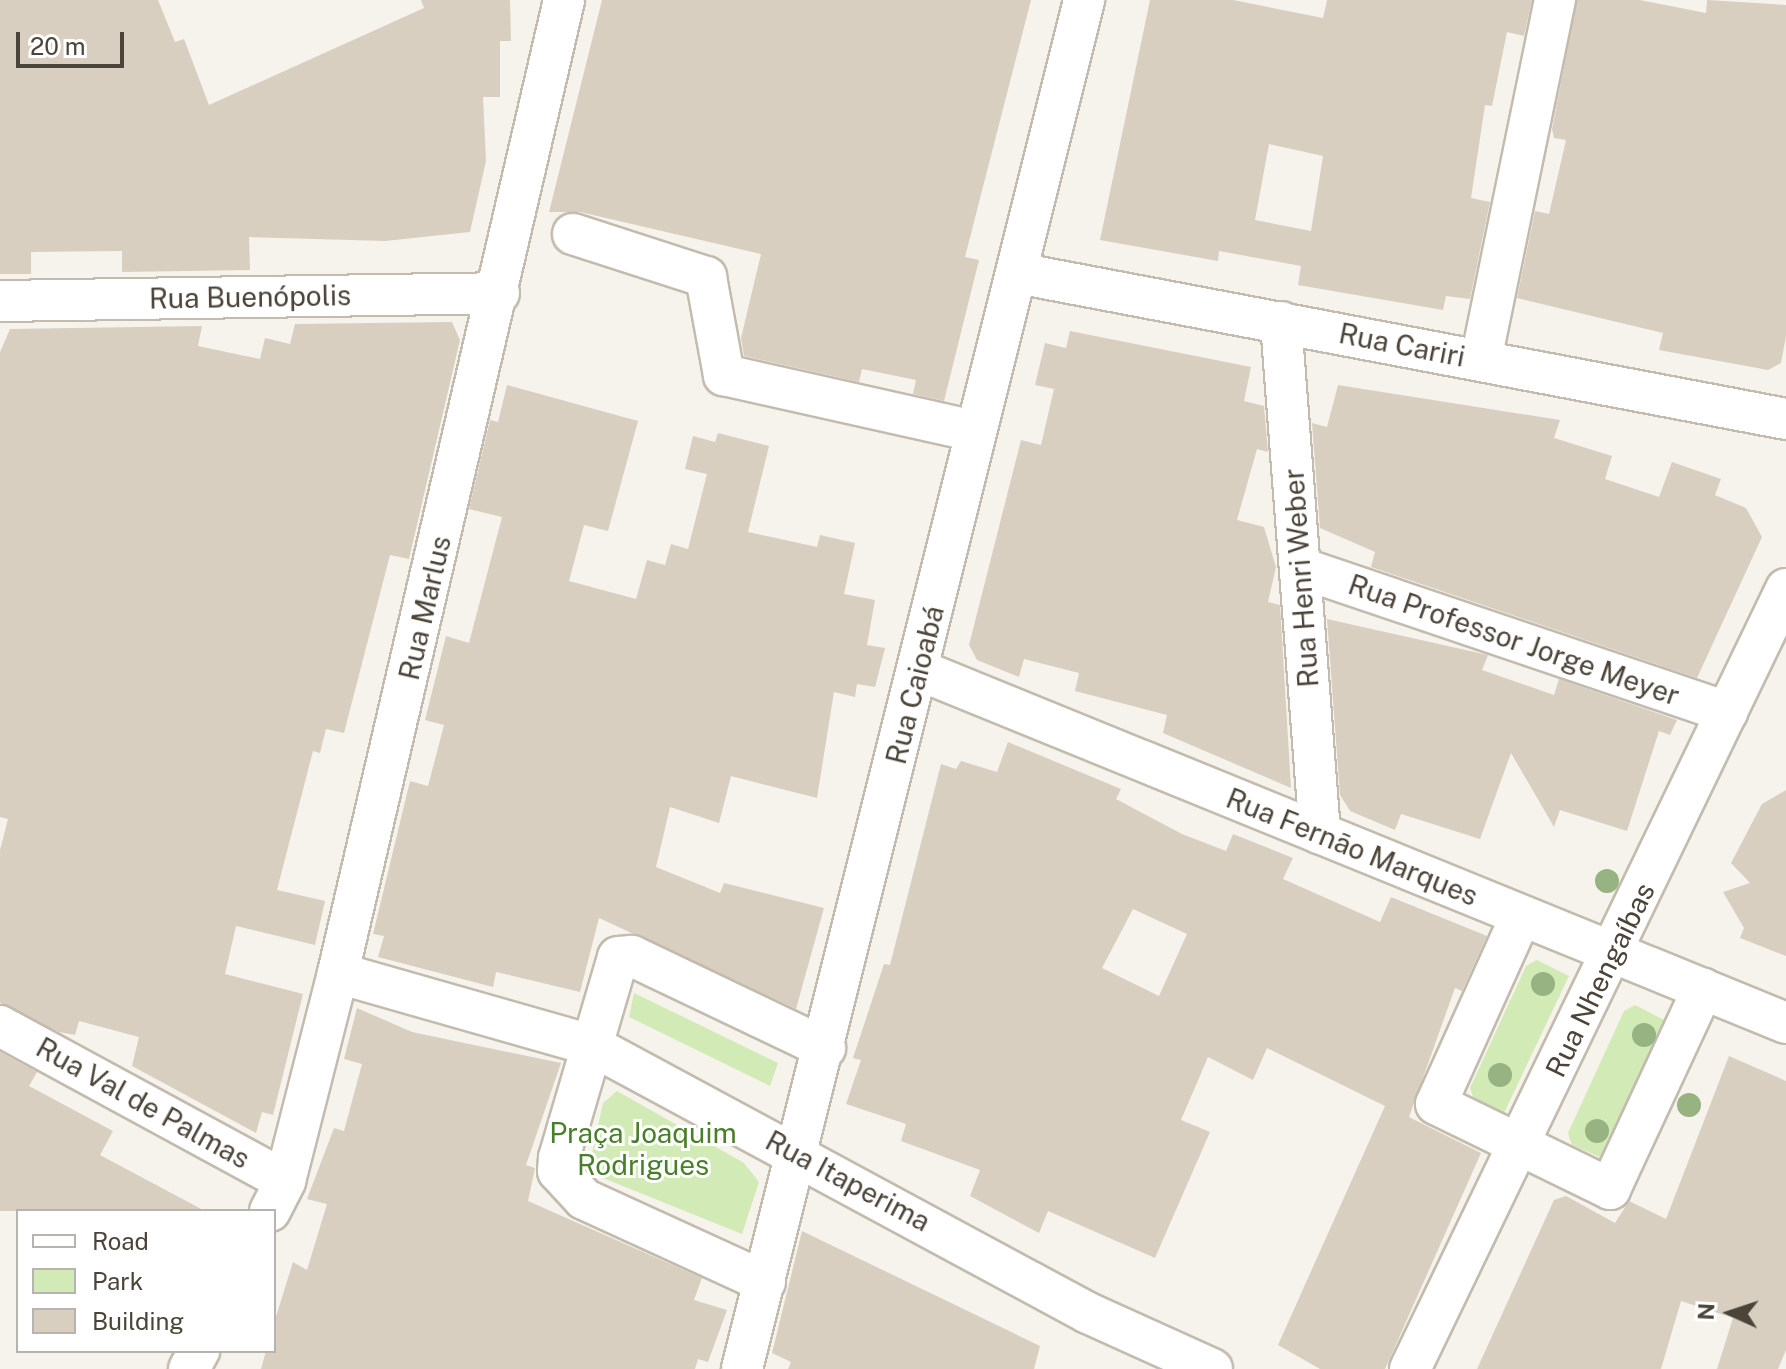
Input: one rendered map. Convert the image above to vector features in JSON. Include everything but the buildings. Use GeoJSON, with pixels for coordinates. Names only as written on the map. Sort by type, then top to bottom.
{"type":"FeatureCollection","features":[{"type":"Feature","properties":{"kind":"street","name":"Rua Marlus"},"geometry":{"type":"LineString","coordinates":[[278,1196],[338,973],[499,293],[564,0]]}},
{"type":"Feature","properties":{"kind":"street","name":"Rua Caioabá"},"geometry":{"type":"LineString","coordinates":[[742,1369],[825,1048],[919,670],[974,431],[1017,273],[1084,0]]}},
{"type":"Feature","properties":{"kind":"street"},"geometry":{"type":"LineString","coordinates":[[1481,360],[1555,0]]}},
{"type":"Feature","properties":{"kind":"street"},"geometry":{"type":"LineString","coordinates":[[573,234],[706,277],[724,375],[974,431]]}},
{"type":"Feature","properties":{"kind":"street","name":"Rua Cariri"},"geometry":{"type":"LineString","coordinates":[[1017,273],[1786,419]]}},
{"type":"Feature","properties":{"kind":"street","name":"Rua Buenópolis"},"geometry":{"type":"LineString","coordinates":[[0,301],[499,293]]}},
{"type":"Feature","properties":{"kind":"street","name":"Rua Henri Weber"},"geometry":{"type":"LineString","coordinates":[[1281,322],[1320,834]]}},
{"type":"Feature","properties":{"kind":"street","name":"Rua Professor Jorge Meyer"},"geometry":{"type":"LineString","coordinates":[[1301,568],[1727,712]]}},
{"type":"Feature","properties":{"kind":"street","name":"Rua Nhengaíbas"},"geometry":{"type":"LineString","coordinates":[[1410,1369],[1786,589]]}},
{"type":"Feature","properties":{"kind":"street","name":"Rua Fernão Marques"},"geometry":{"type":"LineString","coordinates":[[919,670],[1786,1023]]}},
{"type":"Feature","properties":{"kind":"street"},"geometry":{"type":"LineString","coordinates":[[1521,916],[1436,1104],[1610,1189],[1703,989]]}},
{"type":"Feature","properties":{"kind":"street"},"geometry":{"type":"LineString","coordinates":[[765,1282],[568,1187],[559,1158],[614,965],[624,955],[825,1048]]}},
{"type":"Feature","properties":{"kind":"street","name":"Rua Itaperima"},"geometry":{"type":"LineString","coordinates":[[338,973],[591,1045],[798,1153],[1088,1313],[1212,1369]]}},
{"type":"Feature","properties":{"kind":"street","name":"Rua Val de Palmas"},"geometry":{"type":"LineString","coordinates":[[0,1026],[278,1196]]}},
{"type":"Feature","properties":{"kind":"green space"},"geometry":{"type":"Polygon","coordinates":[[[1537,960],[1569,976],[1504,1113],[1474,1100],[1470,1088],[1526,966],[1537,960]]]}},
{"type":"Feature","properties":{"kind":"green space","name":"Praça Joaquim Rodrigues"},"geometry":{"type":"Polygon","coordinates":[[[634,993],[778,1063],[770,1086],[629,1017],[634,993]]]}},
{"type":"Feature","properties":{"kind":"green space"},"geometry":{"type":"Polygon","coordinates":[[[1635,1005],[1666,1021],[1602,1158],[1572,1145],[1568,1133],[1624,1011],[1635,1005]]]}},
{"type":"Feature","properties":{"kind":"green space","name":"Praça Joaquim Rodrigues"},"geometry":{"type":"Polygon","coordinates":[[[617,1091],[744,1163],[759,1182],[742,1234],[588,1172],[603,1103],[617,1091]]]}}]}
